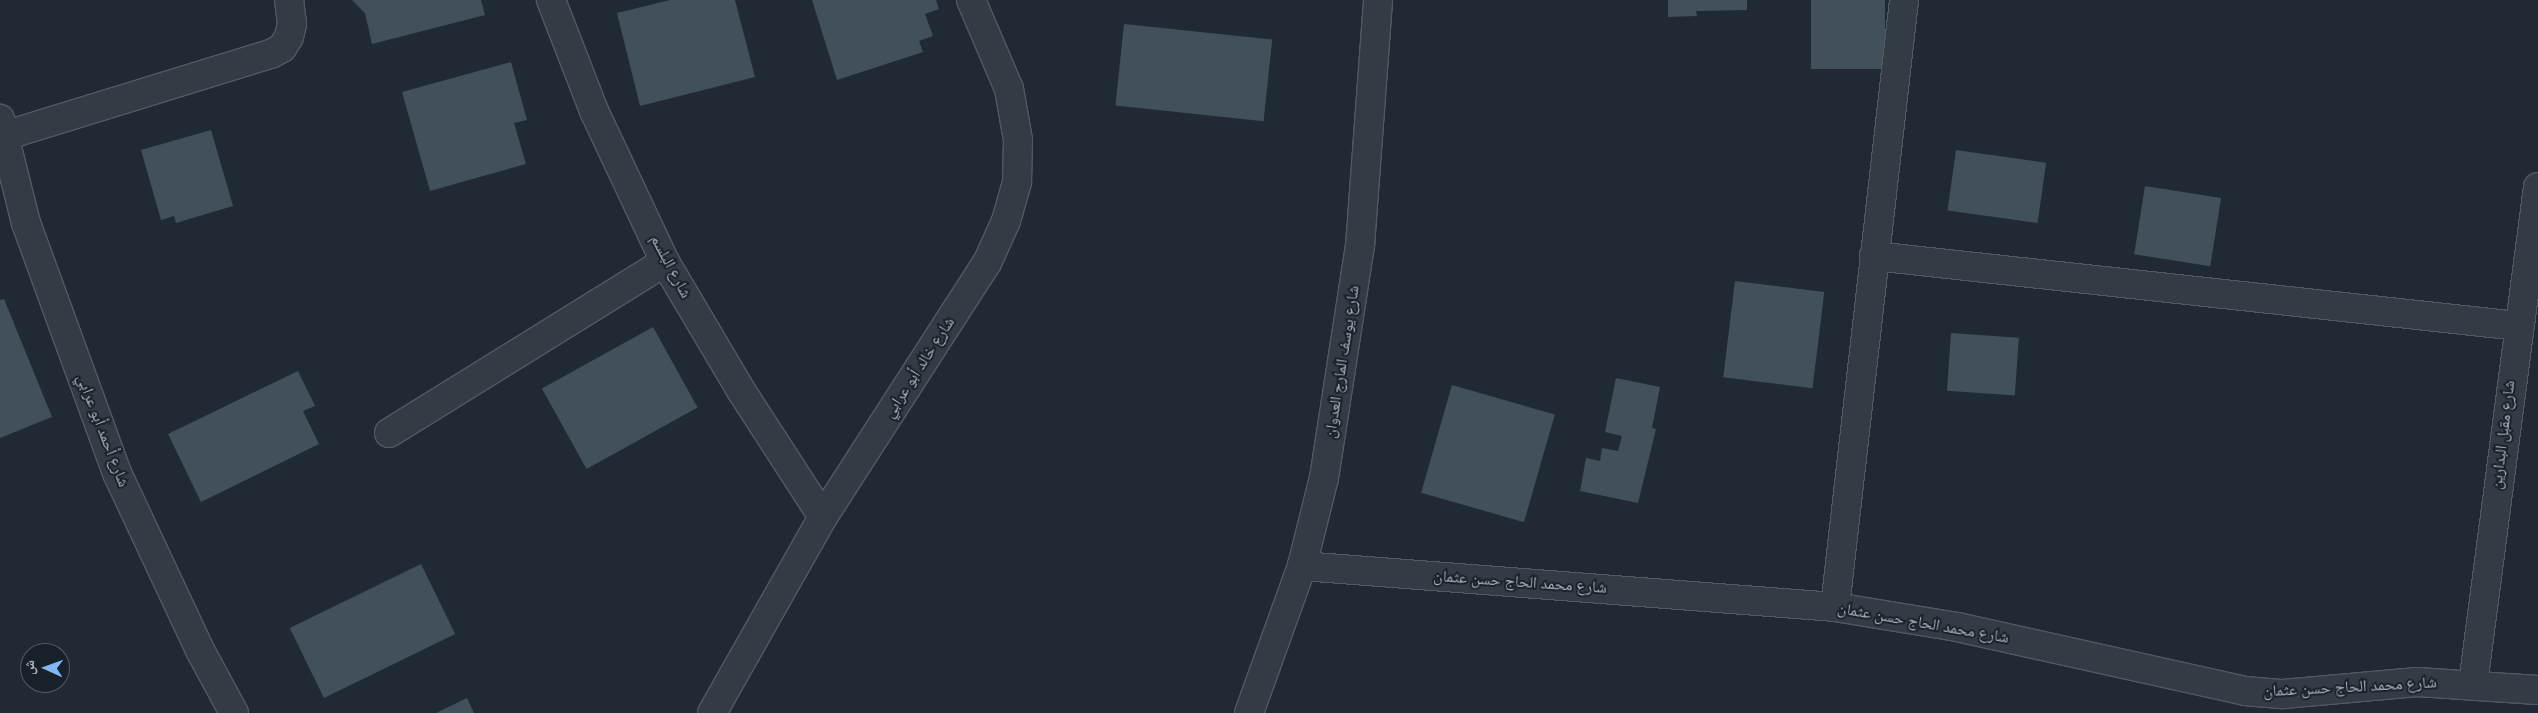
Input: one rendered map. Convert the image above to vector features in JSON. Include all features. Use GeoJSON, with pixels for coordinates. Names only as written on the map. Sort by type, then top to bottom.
{"type":"FeatureCollection","features":[{"type":"Feature","properties":{"kind":"street","name":"شارع أحمد أبو عرابي"},"geometry":{"type":"LineString","coordinates":[[234,713],[201,652],[117,473],[26,223],[2,128],[271,54],[282,48],[289,37],[292,24],[289,0]]}},
{"type":"Feature","properties":{"kind":"street","name":"شارع البلسم"},"geometry":{"type":"LineString","coordinates":[[552,0],[594,111],[665,262],[742,392],[823,517]]}},
{"type":"Feature","properties":{"kind":"street","name":"شارع خالد أبو عرابي"},"geometry":{"type":"LineString","coordinates":[[712,713],[823,517],[987,263],[1006,221],[1017,182],[1018,140],[1009,89],[971,0]]}},
{"type":"Feature","properties":{"kind":"street","name":"شارع يوسف المارج العدوان"},"geometry":{"type":"LineString","coordinates":[[1249,713],[1302,566],[1326,469],[1360,246],[1378,0]]}},
{"type":"Feature","properties":{"kind":"street"},"geometry":{"type":"LineString","coordinates":[[1835,607],[1904,0]]}},
{"type":"Feature","properties":{"kind":"street","name":"شارع مقبل البدارين"},"geometry":{"type":"LineString","coordinates":[[2473,684],[2518,326],[2538,187]]}},
{"type":"Feature","properties":{"kind":"street"},"geometry":{"type":"LineString","coordinates":[[1874,256],[2518,326]]}},
{"type":"Feature","properties":{"kind":"street"},"geometry":{"type":"LineString","coordinates":[[389,433],[665,262]]}},
{"type":"Feature","properties":{"kind":"street","name":"شارع محمد الحاج حسن عثمان"},"geometry":{"type":"LineString","coordinates":[[1302,566],[1835,607],[1957,627],[2245,691],[2282,694],[2330,702],[2417,682],[2473,684],[2538,690]]}},
{"type":"Feature","properties":{"kind":"building"},"geometry":{"type":"Polygon","coordinates":[[[352,0],[481,0],[485,15],[372,44],[365,13],[352,0]]]}},
{"type":"Feature","properties":{"kind":"building"},"geometry":{"type":"Polygon","coordinates":[[[670,0],[735,0],[755,77],[640,106],[617,13],[670,0]]]}},
{"type":"Feature","properties":{"kind":"building"},"geometry":{"type":"Polygon","coordinates":[[[812,0],[936,0],[939,9],[925,14],[933,36],[919,41],[923,52],[837,80],[812,0]]]}},
{"type":"Feature","properties":{"kind":"building"},"geometry":{"type":"Polygon","coordinates":[[[1668,0],[1747,0],[1747,10],[1696,11],[1697,16],[1668,17],[1668,0]]]}},
{"type":"Feature","properties":{"kind":"building"},"geometry":{"type":"Polygon","coordinates":[[[1811,0],[1885,0],[1885,69],[1811,69],[1811,0]]]}},
{"type":"Feature","properties":{"kind":"building"},"geometry":{"type":"Polygon","coordinates":[[[1124,24],[1272,40],[1264,121],[1115,106],[1124,24]]]}},
{"type":"Feature","properties":{"kind":"building"},"geometry":{"type":"Polygon","coordinates":[[[511,62],[527,120],[514,123],[526,164],[430,191],[402,92],[511,62]]]}},
{"type":"Feature","properties":{"kind":"building"},"geometry":{"type":"Polygon","coordinates":[[[211,130],[233,206],[176,223],[174,216],[161,220],[141,150],[211,130]]]}},
{"type":"Feature","properties":{"kind":"building"},"geometry":{"type":"Polygon","coordinates":[[[1956,150],[2046,163],[2038,223],[1948,210],[1956,150]]]}},
{"type":"Feature","properties":{"kind":"building"},"geometry":{"type":"Polygon","coordinates":[[[2145,186],[2221,198],[2210,266],[2134,254],[2145,186]]]}},
{"type":"Feature","properties":{"kind":"building"},"geometry":{"type":"Polygon","coordinates":[[[1735,281],[1824,292],[1813,388],[1723,377],[1735,281]]]}},
{"type":"Feature","properties":{"kind":"building"},"geometry":{"type":"Polygon","coordinates":[[[4,299],[52,417],[0,438],[0,300],[4,299]]]}},
{"type":"Feature","properties":{"kind":"building"},"geometry":{"type":"Polygon","coordinates":[[[653,327],[698,407],[587,469],[542,389],[653,327]]]}},
{"type":"Feature","properties":{"kind":"building"},"geometry":{"type":"Polygon","coordinates":[[[1951,333],[2019,338],[2015,396],[1947,391],[1951,333]]]}},
{"type":"Feature","properties":{"kind":"building"},"geometry":{"type":"Polygon","coordinates":[[[298,371],[315,406],[303,411],[319,444],[201,502],[168,434],[298,371]]]}},
{"type":"Feature","properties":{"kind":"building"},"geometry":{"type":"Polygon","coordinates":[[[1616,378],[1660,387],[1652,428],[1656,429],[1638,503],[1580,491],[1586,458],[1600,461],[1602,448],[1618,451],[1622,436],[1605,432],[1616,378]]]}},
{"type":"Feature","properties":{"kind":"building"},"geometry":{"type":"Polygon","coordinates":[[[1452,385],[1555,414],[1524,522],[1421,493],[1452,385]]]}},
{"type":"Feature","properties":{"kind":"building"},"geometry":{"type":"Polygon","coordinates":[[[421,564],[455,634],[324,698],[290,628],[421,564]]]}},
{"type":"Feature","properties":{"kind":"building"},"geometry":{"type":"Polygon","coordinates":[[[467,698],[474,713],[436,713],[467,698]]]}}]}
